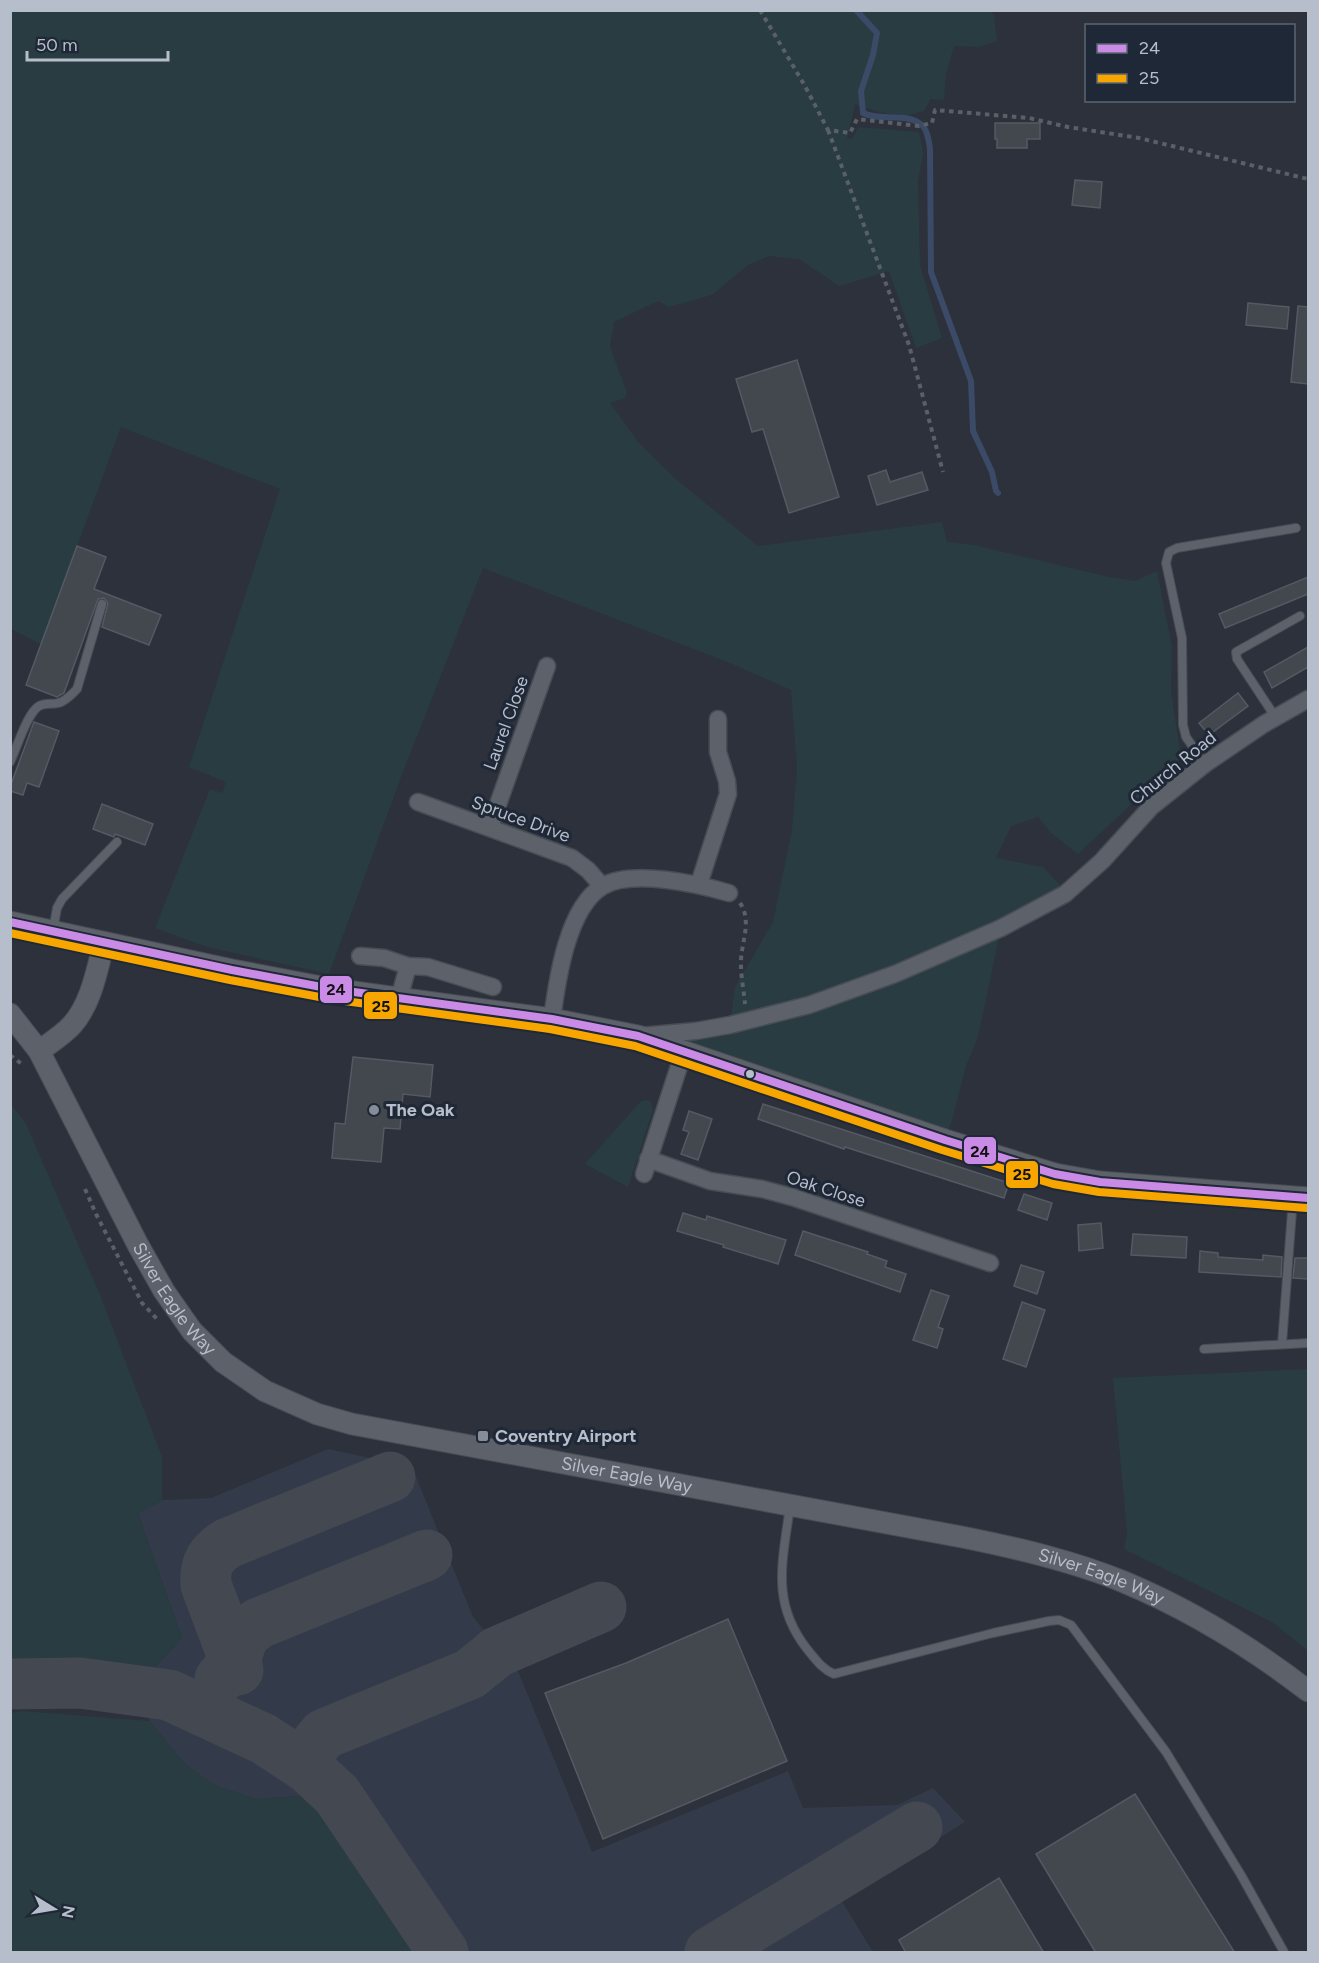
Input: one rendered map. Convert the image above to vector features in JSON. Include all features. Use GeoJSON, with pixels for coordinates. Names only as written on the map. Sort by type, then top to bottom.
{"type":"FeatureCollection","features":[{"type":"Feature","properties":{"kind":"street","name":"Laurel Close"},"geometry":{"type":"LineString","coordinates":[[490,827],[547,666]]}},
{"type":"Feature","properties":{"kind":"street","name":"Church Road"},"geometry":{"type":"LineString","coordinates":[[638,1036],[696,1031],[809,1005],[895,974],[1001,928],[1065,894],[1102,861],[1151,807],[1205,764],[1308,699]]}},
{"type":"Feature","properties":{"kind":"street"},"geometry":{"type":"LineString","coordinates":[[699,884],[728,794],[728,786],[717,753],[718,719]]}},
{"type":"Feature","properties":{"kind":"street","name":"Spruce Drive"},"geometry":{"type":"LineString","coordinates":[[418,802],[572,858],[588,870],[602,886]]}},
{"type":"Feature","properties":{"kind":"street"},"geometry":{"type":"LineString","coordinates":[[552,1019],[557,981],[575,924],[586,901],[602,886],[633,879],[699,884],[729,892]]}},
{"type":"Feature","properties":{"kind":"street"},"geometry":{"type":"LineString","coordinates":[[10,922],[232,970],[399,999],[552,1019],[638,1036],[945,1140],[1055,1174],[1100,1182],[1301,1198]]}},
{"type":"Feature","properties":{"kind":"street"},"geometry":{"type":"LineString","coordinates":[[32,1058],[72,1025],[84,1007],[104,943]]}},
{"type":"Feature","properties":{"kind":"street"},"geometry":{"type":"LineString","coordinates":[[360,956],[384,958],[408,966],[428,967],[493,987]]}},
{"type":"Feature","properties":{"kind":"street"},"geometry":{"type":"LineString","coordinates":[[399,999],[408,966]]}},
{"type":"Feature","properties":{"kind":"street","name":"Silver Eagle Way"},"geometry":{"type":"LineString","coordinates":[[10,1014],[32,1058],[164,1291],[192,1331],[208,1349],[258,1387],[299,1407],[352,1424],[1012,1547],[1057,1559],[1122,1581],[1169,1602],[1221,1630],[1273,1663],[1308,1691]]}},
{"type":"Feature","properties":{"kind":"street","name":"Oak Close"},"geometry":{"type":"LineString","coordinates":[[684,1051],[646,1167],[792,1197],[990,1263]]}},
{"type":"Feature","properties":{"kind":"lane"},"geometry":{"type":"LineString","coordinates":[[1205,764],[1184,731],[1182,638],[1166,569],[1167,557],[1173,549],[1177,548],[1296,528]]}},
{"type":"Feature","properties":{"kind":"lane"},"geometry":{"type":"LineString","coordinates":[[10,762],[36,708],[47,703],[58,703],[68,698],[77,689],[102,604]]}},
{"type":"Feature","properties":{"kind":"lane"},"geometry":{"type":"LineString","coordinates":[[1276,718],[1237,659],[1236,652],[1300,616]]}},
{"type":"Feature","properties":{"kind":"lane"},"geometry":{"type":"LineString","coordinates":[[53,931],[57,908],[62,899],[117,842]]}},
{"type":"Feature","properties":{"kind":"lane"},"geometry":{"type":"LineString","coordinates":[[1282,1344],[1301,1198]]}},
{"type":"Feature","properties":{"kind":"lane"},"geometry":{"type":"LineString","coordinates":[[1204,1348],[1308,1343]]}},
{"type":"Feature","properties":{"kind":"lane"},"geometry":{"type":"LineString","coordinates":[[790,1505],[781,1577],[785,1610],[795,1634],[823,1669],[834,1674],[1049,1621],[1059,1620],[1071,1625],[1166,1752],[1241,1875],[1284,1953]]}},
{"type":"Feature","properties":{"kind":"path"},"geometry":{"type":"LineString","coordinates":[[760,10],[828,130],[909,345],[943,472]]}},
{"type":"Feature","properties":{"kind":"path"},"geometry":{"type":"LineString","coordinates":[[828,130],[849,133],[857,119],[919,126],[932,123],[935,110],[1029,118],[1068,127],[1139,138],[1308,179]]}},
{"type":"Feature","properties":{"kind":"path"},"geometry":{"type":"LineString","coordinates":[[729,892],[744,908],[747,918],[741,951],[747,1020]]}},
{"type":"Feature","properties":{"kind":"path"},"geometry":{"type":"LineString","coordinates":[[10,1055],[32,1058]]}},
{"type":"Feature","properties":{"kind":"path"},"geometry":{"type":"LineString","coordinates":[[82,1182],[142,1303],[158,1320]]}},
{"type":"Feature","properties":{"kind":"shaded area"},"geometry":{"type":"Polygon","coordinates":[[[328,1449],[412,1467],[473,1617],[518,1671],[592,1852],[788,1771],[803,1808],[897,1805],[933,1788],[965,1822],[841,1900],[873,1952],[417,1952],[330,1822],[299,1796],[256,1799],[214,1785],[185,1764],[149,1721],[154,1668],[182,1638],[138,1513],[162,1500],[211,1498],[328,1449]]]}},
{"type":"Feature","properties":{"kind":"green space"},"geometry":{"type":"Polygon","coordinates":[[[10,11],[991,11],[994,15],[997,41],[980,47],[954,46],[946,74],[944,100],[931,99],[924,111],[905,116],[879,112],[855,104],[847,139],[853,138],[858,127],[919,132],[923,153],[918,181],[920,265],[942,338],[916,348],[889,271],[839,286],[799,259],[769,256],[748,265],[712,295],[669,307],[658,301],[614,322],[610,347],[627,392],[625,398],[610,403],[639,443],[677,480],[758,546],[942,522],[947,542],[974,545],[1135,581],[1157,571],[1172,648],[1171,691],[1181,758],[1078,854],[1051,833],[1038,817],[1011,826],[996,858],[1043,867],[1060,885],[1065,894],[1001,928],[978,1037],[966,1066],[945,1140],[638,1036],[730,1024],[735,987],[773,922],[792,830],[797,768],[791,690],[730,663],[483,568],[401,777],[329,974],[207,947],[155,928],[210,789],[222,793],[226,782],[189,767],[280,489],[121,427],[41,644],[11,629],[10,11]]]}},
{"type":"Feature","properties":{"kind":"green space"},"geometry":{"type":"Polygon","coordinates":[[[645,1100],[651,1102],[653,1110],[628,1187],[585,1164],[640,1102],[645,1100]]]}},
{"type":"Feature","properties":{"kind":"green space"},"geometry":{"type":"Polygon","coordinates":[[[11,1104],[26,1124],[100,1295],[162,1457],[162,1500],[138,1513],[182,1638],[154,1668],[70,1661],[11,1663],[11,1104]]]}},
{"type":"Feature","properties":{"kind":"green space"},"geometry":{"type":"Polygon","coordinates":[[[1308,1369],[1308,1651],[1272,1622],[1124,1549],[1127,1533],[1113,1378],[1308,1369]]]}},
{"type":"Feature","properties":{"kind":"green space"},"geometry":{"type":"Polygon","coordinates":[[[22,1711],[149,1721],[185,1764],[214,1785],[256,1799],[299,1796],[330,1822],[417,1952],[11,1952],[11,1713],[22,1711]]]}},
{"type":"Feature","properties":{"kind":"building"},"geometry":{"type":"Polygon","coordinates":[[[995,123],[1040,123],[1040,139],[1027,139],[1027,148],[997,148],[995,123]]]}},
{"type":"Feature","properties":{"kind":"building"},"geometry":{"type":"Polygon","coordinates":[[[1075,180],[1102,182],[1100,208],[1072,205],[1075,180]]]}},
{"type":"Feature","properties":{"kind":"building"},"geometry":{"type":"Polygon","coordinates":[[[1248,303],[1289,307],[1287,329],[1246,325],[1248,303]]]}},
{"type":"Feature","properties":{"kind":"building"},"geometry":{"type":"Polygon","coordinates":[[[1298,306],[1308,307],[1308,384],[1291,382],[1298,306]]]}},
{"type":"Feature","properties":{"kind":"building"},"geometry":{"type":"Polygon","coordinates":[[[797,360],[839,497],[789,513],[763,429],[752,432],[736,379],[797,360]]]}},
{"type":"Feature","properties":{"kind":"building"},"geometry":{"type":"Polygon","coordinates":[[[886,470],[890,482],[922,472],[928,490],[877,505],[868,476],[886,470]]]}},
{"type":"Feature","properties":{"kind":"building"},"geometry":{"type":"Polygon","coordinates":[[[77,546],[106,557],[94,589],[161,615],[149,645],[102,627],[108,603],[104,598],[98,599],[64,693],[57,697],[26,685],[77,546]]]}},
{"type":"Feature","properties":{"kind":"building"},"geometry":{"type":"Polygon","coordinates":[[[1308,577],[1308,594],[1225,628],[1219,614],[1308,577]]]}},
{"type":"Feature","properties":{"kind":"building"},"geometry":{"type":"Polygon","coordinates":[[[1308,647],[1308,667],[1272,688],[1264,672],[1308,647]]]}},
{"type":"Feature","properties":{"kind":"building"},"geometry":{"type":"Polygon","coordinates":[[[1238,693],[1248,706],[1209,735],[1199,723],[1238,693]]]}},
{"type":"Feature","properties":{"kind":"building"},"geometry":{"type":"Polygon","coordinates":[[[34,722],[59,731],[39,787],[27,783],[23,795],[10,791],[10,787],[34,722]]]}},
{"type":"Feature","properties":{"kind":"building"},"geometry":{"type":"Polygon","coordinates":[[[102,804],[153,824],[145,845],[93,829],[102,804]]]}},
{"type":"Feature","properties":{"kind":"building","name":"The Oak"},"geometry":{"type":"Polygon","coordinates":[[[353,1057],[433,1065],[430,1097],[403,1094],[400,1129],[384,1128],[381,1162],[332,1158],[335,1123],[345,1124],[353,1057]]]}},
{"type":"Feature","properties":{"kind":"building"},"geometry":{"type":"Polygon","coordinates":[[[763,1104],[1009,1183],[1004,1198],[845,1147],[844,1149],[758,1119],[763,1104]]]}},
{"type":"Feature","properties":{"kind":"building"},"geometry":{"type":"Polygon","coordinates":[[[689,1111],[712,1119],[698,1160],[681,1154],[689,1132],[683,1130],[689,1111]]]}},
{"type":"Feature","properties":{"kind":"building"},"geometry":{"type":"Polygon","coordinates":[[[1024,1194],[1052,1203],[1047,1220],[1018,1210],[1024,1194]]]}},
{"type":"Feature","properties":{"kind":"building"},"geometry":{"type":"Polygon","coordinates":[[[683,1213],[706,1220],[707,1216],[786,1240],[778,1264],[677,1231],[683,1213]]]}},
{"type":"Feature","properties":{"kind":"building"},"geometry":{"type":"Polygon","coordinates":[[[1101,1223],[1103,1248],[1079,1251],[1078,1225],[1101,1223]]]}},
{"type":"Feature","properties":{"kind":"building"},"geometry":{"type":"Polygon","coordinates":[[[803,1231],[868,1252],[867,1254],[887,1261],[885,1267],[906,1274],[900,1292],[795,1255],[803,1231]]]}},
{"type":"Feature","properties":{"kind":"building"},"geometry":{"type":"Polygon","coordinates":[[[1133,1234],[1187,1237],[1186,1258],[1131,1255],[1133,1234]]]}},
{"type":"Feature","properties":{"kind":"building"},"geometry":{"type":"Polygon","coordinates":[[[1200,1251],[1218,1253],[1218,1257],[1263,1260],[1263,1255],[1282,1257],[1281,1277],[1199,1272],[1200,1251]]]}},
{"type":"Feature","properties":{"kind":"building"},"geometry":{"type":"Polygon","coordinates":[[[1295,1258],[1308,1258],[1308,1279],[1293,1278],[1295,1258]]]}},
{"type":"Feature","properties":{"kind":"building"},"geometry":{"type":"Polygon","coordinates":[[[1021,1265],[1044,1272],[1037,1294],[1014,1286],[1021,1265]]]}},
{"type":"Feature","properties":{"kind":"building"},"geometry":{"type":"Polygon","coordinates":[[[931,1290],[949,1296],[938,1327],[943,1329],[937,1348],[913,1340],[931,1290]]]}},
{"type":"Feature","properties":{"kind":"building"},"geometry":{"type":"Polygon","coordinates":[[[1022,1302],[1045,1310],[1026,1367],[1003,1359],[1022,1302]]]}},
{"type":"Feature","properties":{"kind":"building"},"geometry":{"type":"Polygon","coordinates":[[[728,1619],[787,1761],[603,1839],[545,1693],[626,1663],[728,1619]]]}},
{"type":"Feature","properties":{"kind":"building"},"geometry":{"type":"Polygon","coordinates":[[[1135,1794],[1235,1953],[1096,1953],[1036,1854],[1135,1794]]]}},
{"type":"Feature","properties":{"kind":"building"},"geometry":{"type":"Polygon","coordinates":[[[999,1878],[1044,1953],[906,1953],[899,1940],[999,1878]]]}},
{"type":"Feature","properties":{"kind":"waterway"},"geometry":{"type":"LineString","coordinates":[[856,10],[877,33],[873,55],[861,91],[863,113],[877,117],[909,119],[923,126],[927,134],[930,149],[931,272],[971,381],[973,431],[992,472],[998,493]]}},
{"type":"Feature","properties":{"kind":"taxiway"},"geometry":{"type":"LineString","coordinates":[[238,1670],[206,1585],[206,1571],[213,1555],[228,1543],[390,1477]]}},
{"type":"Feature","properties":{"kind":"taxiway"},"geometry":{"type":"LineString","coordinates":[[220,1679],[235,1661],[247,1632],[259,1623],[427,1555]]}},
{"type":"Feature","properties":{"kind":"taxiway"},"geometry":{"type":"LineString","coordinates":[[314,1773],[310,1762],[311,1752],[324,1734],[470,1674],[497,1652],[601,1607]]}},
{"type":"Feature","properties":{"kind":"taxiway"},"geometry":{"type":"LineString","coordinates":[[10,1684],[80,1683],[169,1695],[264,1739],[308,1768],[337,1795],[443,1952]]}},
{"type":"Feature","properties":{"kind":"taxiway"},"geometry":{"type":"LineString","coordinates":[[710,1952],[917,1827]]}},
{"type":"Feature","properties":{"kind":"transit line","name":"24"},"geometry":{"type":"LineString","coordinates":[[10,922],[332,989],[552,1019],[638,1036],[945,1140],[1055,1174],[1100,1182],[1308,1198]]}},
{"type":"Feature","properties":{"kind":"transit line","name":"25"},"geometry":{"type":"LineString","coordinates":[[10,933],[330,999],[550,1029],[635,1046],[942,1150],[1053,1184],[1099,1192],[1307,1208]]}},
{"type":"Feature","properties":{"kind":"place","name":"The Oak"},"geometry":{"type":"Point","coordinates":[374,1110]}},
{"type":"Feature","properties":{"kind":"place","name":"Coventry Airport"},"geometry":{"type":"Point","coordinates":[483,1436]}}]}
